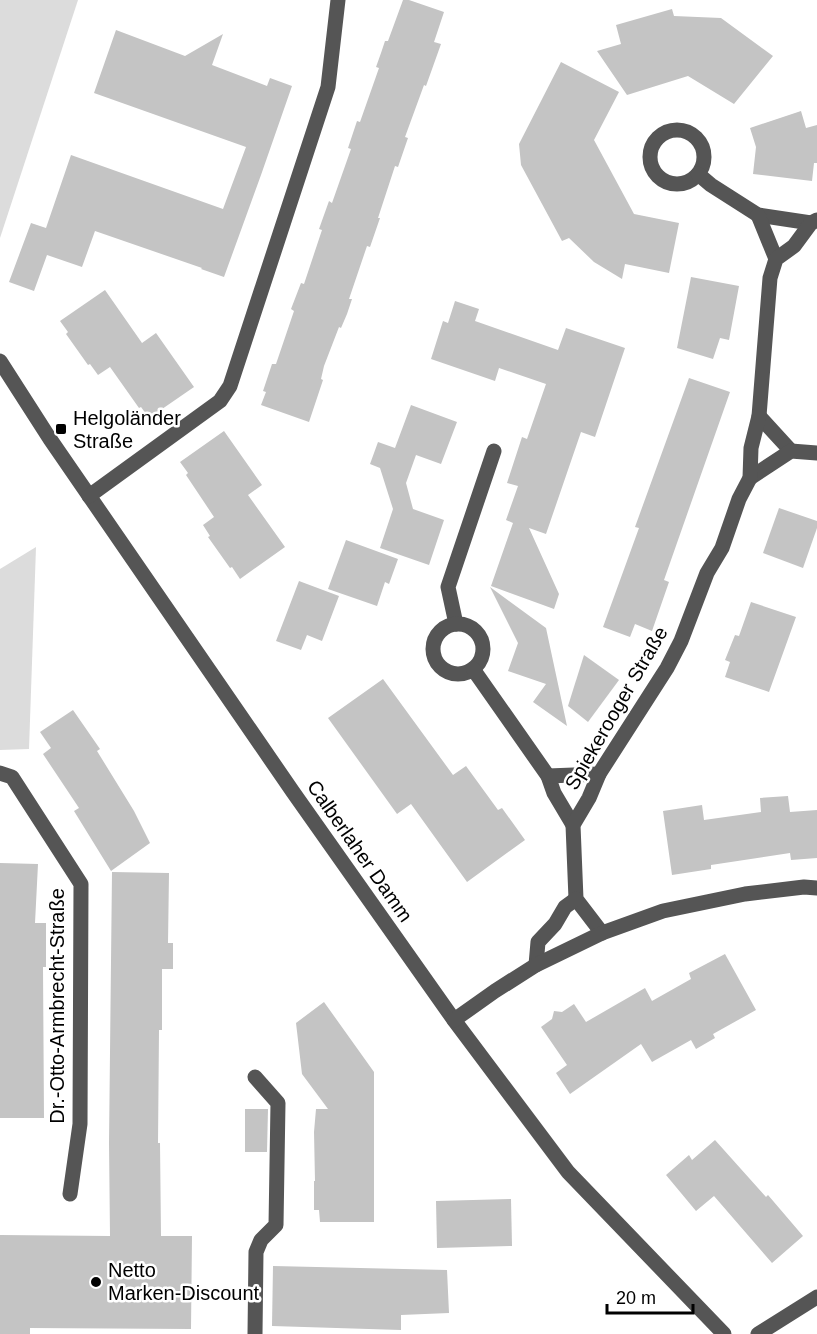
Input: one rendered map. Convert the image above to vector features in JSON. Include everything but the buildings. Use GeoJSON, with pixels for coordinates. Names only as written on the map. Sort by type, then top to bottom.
{"type":"FeatureCollection","features":[{"type":"Feature","properties":{"kind":"street"},"geometry":{"type":"LineString","coordinates":[[89,496],[220,401],[230,386],[328,87],[338,0]]}},
{"type":"Feature","properties":{"kind":"street"},"geometry":{"type":"LineString","coordinates":[[698,174],[758,216],[814,221]]}},
{"type":"Feature","properties":{"kind":"street"},"geometry":{"type":"LineString","coordinates":[[758,216],[776,259],[794,246],[814,221]]}},
{"type":"Feature","properties":{"kind":"street","name":"Spiekerooger Straße"},"geometry":{"type":"LineString","coordinates":[[573,825],[589,798],[599,774],[672,659],[707,573],[722,548],[739,499],[750,478],[751,448],[759,416],[770,278],[776,259]]}},
{"type":"Feature","properties":{"kind":"street","name":"Calberlaher Damm"},"geometry":{"type":"LineString","coordinates":[[0,361],[89,496],[454,1020],[568,1172],[724,1334]]}},
{"type":"Feature","properties":{"kind":"street"},"geometry":{"type":"LineString","coordinates":[[759,416],[791,451]]}},
{"type":"Feature","properties":{"kind":"street"},"geometry":{"type":"LineString","coordinates":[[456,624],[448,587],[494,451]]}},
{"type":"Feature","properties":{"kind":"street"},"geometry":{"type":"LineString","coordinates":[[750,478],[791,451],[817,453]]}},
{"type":"Feature","properties":{"kind":"street"},"geometry":{"type":"LineString","coordinates":[[467,625],[476,631],[482,640],[483,651],[480,661],[473,669],[456,674],[447,671],[435,658],[433,649],[435,640],[447,626],[467,625]]}},
{"type":"Feature","properties":{"kind":"street"},"geometry":{"type":"LineString","coordinates":[[473,669],[548,776],[554,793],[573,825],[576,899],[602,933]]}},
{"type":"Feature","properties":{"kind":"street","name":"Dr.-Otto-Armbrecht-Straße"},"geometry":{"type":"LineString","coordinates":[[0,773],[12,777],[81,884],[80,1124],[70,1194]]}},
{"type":"Feature","properties":{"kind":"street"},"geometry":{"type":"LineString","coordinates":[[548,776],[599,774]]}},
{"type":"Feature","properties":{"kind":"street"},"geometry":{"type":"LineString","coordinates":[[454,1020],[536,965],[602,933],[663,911],[745,894],[804,887],[817,888]]}},
{"type":"Feature","properties":{"kind":"street"},"geometry":{"type":"LineString","coordinates":[[536,965],[538,942],[555,924],[565,907],[576,899]]}},
{"type":"Feature","properties":{"kind":"street"},"geometry":{"type":"LineString","coordinates":[[255,1077],[278,1103],[276,1225],[261,1240],[256,1252],[255,1334]]}},
{"type":"Feature","properties":{"kind":"street"},"geometry":{"type":"LineString","coordinates":[[758,1334],[817,1298]]}},
{"type":"Feature","properties":{"kind":"shaded area"},"geometry":{"type":"Polygon","coordinates":[[[0,0],[78,0],[0,238],[0,0]]]}},
{"type":"Feature","properties":{"kind":"shaded area"},"geometry":{"type":"Polygon","coordinates":[[[36,547],[29,749],[0,750],[0,569],[36,547]]]}},
{"type":"Feature","properties":{"kind":"place","name":"Helgoländer Straße"},"geometry":{"type":"Point","coordinates":[61,429]}},
{"type":"Feature","properties":{"kind":"place","name":"Netto Marken-Discount"},"geometry":{"type":"Point","coordinates":[96,1282]}}]}
